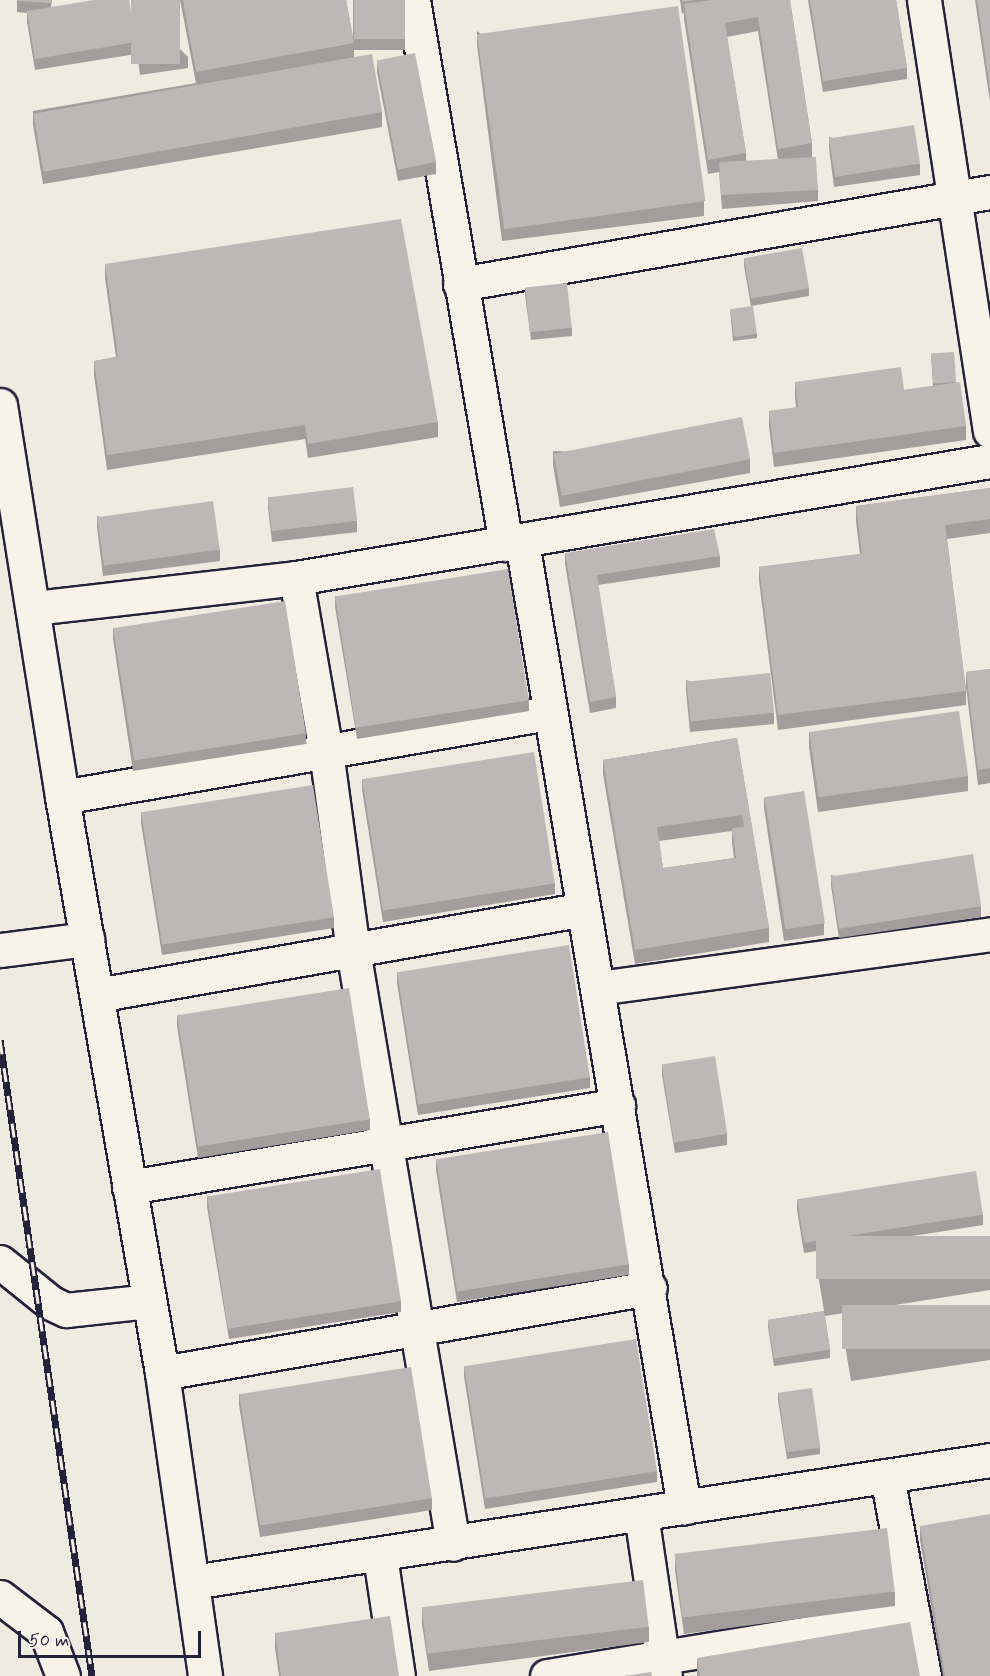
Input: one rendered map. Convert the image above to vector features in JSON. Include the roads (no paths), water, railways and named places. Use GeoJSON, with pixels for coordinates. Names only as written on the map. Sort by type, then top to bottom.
{"type":"FeatureCollection","features":[{"type":"Feature","properties":{"kind":"street"},"geometry":{"type":"LineString","coordinates":[[413,0],[460,284],[549,713],[650,1288],[684,1507]]}},
{"type":"Feature","properties":{"kind":"street"},"geometry":{"type":"LineString","coordinates":[[924,0],[990,431]]}},
{"type":"Feature","properties":{"kind":"street"},"geometry":{"type":"LineString","coordinates":[[460,284],[990,192]]}},
{"type":"Feature","properties":{"kind":"street"},"geometry":{"type":"LineString","coordinates":[[0,405],[34,608],[62,797],[162,1372],[205,1676]]}},
{"type":"Feature","properties":{"kind":"street"},"geometry":{"type":"LineString","coordinates":[[34,608],[296,578],[990,461]]}},
{"type":"Feature","properties":{"kind":"street"},"geometry":{"type":"LineString","coordinates":[[296,578],[326,751],[353,950],[453,1544]]}},
{"type":"Feature","properties":{"kind":"street"},"geometry":{"type":"LineString","coordinates":[[62,797],[549,713]]}},
{"type":"Feature","properties":{"kind":"street"},"geometry":{"type":"LineString","coordinates":[[97,996],[583,909]]}},
{"type":"Feature","properties":{"kind":"street"},"geometry":{"type":"LineString","coordinates":[[597,988],[990,934]]}},
{"type":"Feature","properties":{"kind":"street"},"geometry":{"type":"LineString","coordinates":[[0,950],[87,939]]}},
{"type":"Feature","properties":{"kind":"street"},"geometry":{"type":"LineString","coordinates":[[129,1187],[386,1146],[618,1105]]}},
{"type":"Feature","properties":{"kind":"street"},"geometry":{"type":"LineString","coordinates":[[0,1262],[51,1303],[66,1310],[149,1301]]}},
{"type":"Feature","properties":{"kind":"street"},"geometry":{"type":"LineString","coordinates":[[162,1372],[650,1288]]}},
{"type":"Feature","properties":{"kind":"street"},"geometry":{"type":"LineString","coordinates":[[192,1582],[380,1556],[990,1460]]}},
{"type":"Feature","properties":{"kind":"street"},"geometry":{"type":"LineString","coordinates":[[887,1476],[924,1676]]}},
{"type":"Feature","properties":{"kind":"street"},"geometry":{"type":"LineString","coordinates":[[641,1514],[664,1667]]}},
{"type":"Feature","properties":{"kind":"street"},"geometry":{"type":"LineString","coordinates":[[380,1556],[398,1676]]}},
{"type":"Feature","properties":{"kind":"street"},"geometry":{"type":"LineString","coordinates":[[0,1597],[13,1623],[48,1635],[63,1676]]}},
{"type":"Feature","properties":{"kind":"street"},"geometry":{"type":"LineString","coordinates":[[547,1676],[664,1667],[913,1616]]}},
{"type":"Feature","properties":{"kind":"railway"},"geometry":{"type":"LineString","coordinates":[[0,1040],[92,1676]]}}]}
